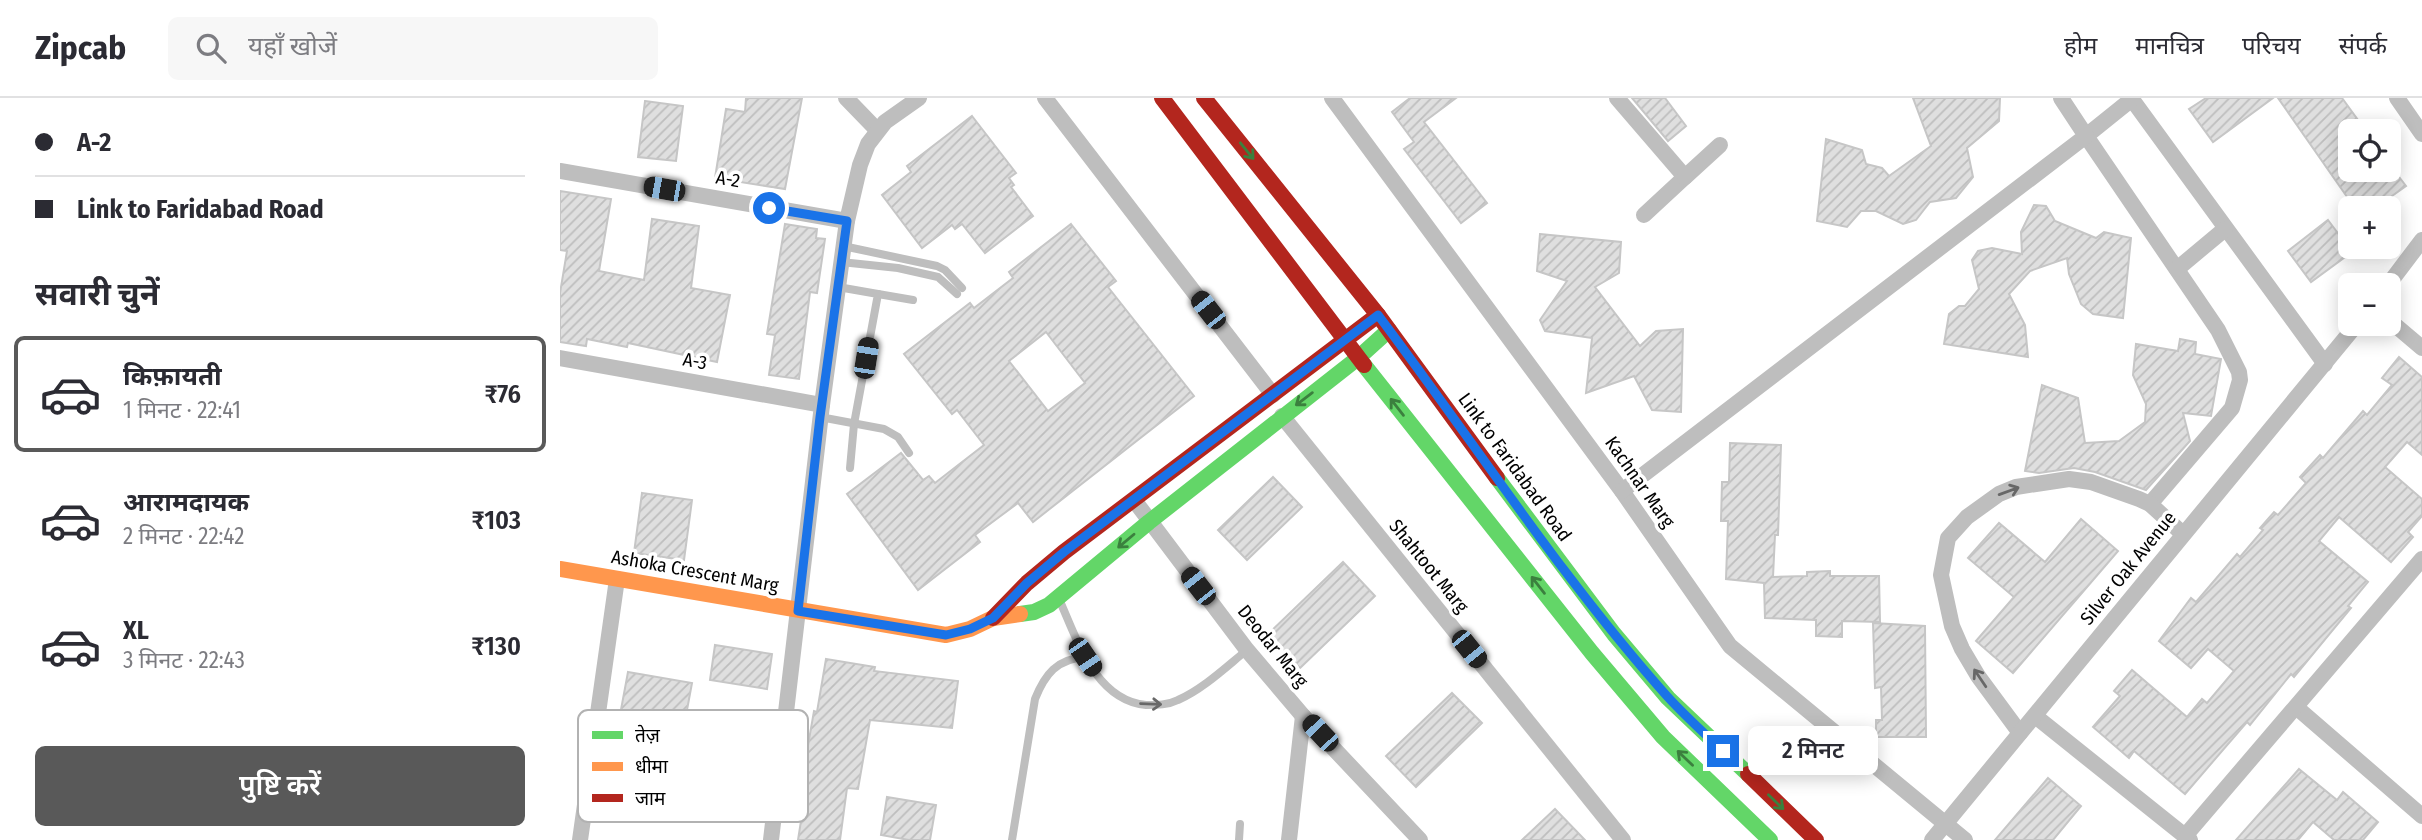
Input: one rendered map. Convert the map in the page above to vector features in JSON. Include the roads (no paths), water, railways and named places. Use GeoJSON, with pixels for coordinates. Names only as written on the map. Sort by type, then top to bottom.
{"type":"FeatureCollection","features":[{"type":"Feature","properties":{"kind":"main road"},"geometry":{"type":"LineString","coordinates":[[1162,98],[1358,358],[1592,653],[1663,737],[1770,840]]}},
{"type":"Feature","properties":{"kind":"main road","name":"Link to Faridabad Road"},"geometry":{"type":"LineString","coordinates":[[1204,98],[1390,330],[1559,563],[1614,634],[1668,698],[1815,840]]}},
{"type":"Feature","properties":{"kind":"main road"},"geometry":{"type":"LineString","coordinates":[[993,618],[1034,576],[1378,315]]}},
{"type":"Feature","properties":{"kind":"main road","name":"Ashoka Crescent Marg"},"geometry":{"type":"LineString","coordinates":[[560,569],[946,635],[970,629],[993,618],[1041,610],[1390,330]]}},
{"type":"Feature","properties":{"kind":"street"},"geometry":{"type":"LineString","coordinates":[[846,98],[877,130]]}},
{"type":"Feature","properties":{"kind":"street"},"geometry":{"type":"LineString","coordinates":[[786,710],[821,411],[847,221],[860,166],[877,130],[919,98]]}},
{"type":"Feature","properties":{"kind":"street"},"geometry":{"type":"LineString","coordinates":[[1045,98],[1273,395]]}},
{"type":"Feature","properties":{"kind":"street","name":"Kachnar Marg"},"geometry":{"type":"LineString","coordinates":[[1332,98],[1622,491],[1730,646],[1965,840]]}},
{"type":"Feature","properties":{"kind":"street"},"geometry":{"type":"LineString","coordinates":[[1617,98],[1685,177]]}},
{"type":"Feature","properties":{"kind":"street"},"geometry":{"type":"LineString","coordinates":[[2061,98],[2218,330],[2239,372],[2240,380],[2232,408],[2150,504]]}},
{"type":"Feature","properties":{"kind":"street"},"geometry":{"type":"LineString","coordinates":[[2397,98],[2422,134]]}},
{"type":"Feature","properties":{"kind":"street"},"geometry":{"type":"LineString","coordinates":[[1622,491],[2132,99],[2325,364]]}},
{"type":"Feature","properties":{"kind":"street"},"geometry":{"type":"LineString","coordinates":[[1644,215],[1720,145]]}},
{"type":"Feature","properties":{"kind":"street","name":"A-2"},"geometry":{"type":"LineString","coordinates":[[560,171],[847,221]]}},
{"type":"Feature","properties":{"kind":"street"},"geometry":{"type":"LineString","coordinates":[[2177,269],[2225,229]]}},
{"type":"Feature","properties":{"kind":"street"},"geometry":{"type":"LineString","coordinates":[[2397,273],[2422,240]]}},
{"type":"Feature","properties":{"kind":"street"},"geometry":{"type":"LineString","coordinates":[[2401,330],[2422,348]]}},
{"type":"Feature","properties":{"kind":"street","name":"Silver Oak Avenue"},"geometry":{"type":"LineString","coordinates":[[1932,840],[2347,336]]}},
{"type":"Feature","properties":{"kind":"street","name":"A-3"},"geometry":{"type":"LineString","coordinates":[[560,358],[821,411]]}},
{"type":"Feature","properties":{"kind":"street","name":"Shahtoot Marg"},"geometry":{"type":"LineString","coordinates":[[1282,416],[1623,840]]}},
{"type":"Feature","properties":{"kind":"street"},"geometry":{"type":"LineString","coordinates":[[2020,733],[1978,676],[1952,626],[1941,575],[1948,537],[1982,504],[2016,487],[2069,479],[2091,482],[2150,504],[2183,534]]}},
{"type":"Feature","properties":{"kind":"street","name":"Deodar Marg"},"geometry":{"type":"LineString","coordinates":[[1134,500],[1247,650],[1303,716],[1420,840]]}},
{"type":"Feature","properties":{"kind":"street"},"geometry":{"type":"LineString","coordinates":[[2035,716],[2188,838],[2422,559]]}},
{"type":"Feature","properties":{"kind":"street"},"geometry":{"type":"LineString","coordinates":[[598,710],[617,579]]}},
{"type":"Feature","properties":{"kind":"street"},"geometry":{"type":"LineString","coordinates":[[2296,707],[2422,816]]}},
{"type":"Feature","properties":{"kind":"street"},"geometry":{"type":"LineString","coordinates":[[1289,840],[1303,716]]}},
{"type":"Feature","properties":{"kind":"street"},"geometry":{"type":"LineString","coordinates":[[580,840],[583,822]]}},
{"type":"Feature","properties":{"kind":"street"},"geometry":{"type":"LineString","coordinates":[[771,840],[773,822]]}},
{"type":"Feature","properties":{"kind":"lane"},"geometry":{"type":"LineString","coordinates":[[842,254],[937,266],[945,270],[960,291],[938,277],[842,254]]}},
{"type":"Feature","properties":{"kind":"lane"},"geometry":{"type":"LineString","coordinates":[[838,286],[914,300]]}},
{"type":"Feature","properties":{"kind":"lane"},"geometry":{"type":"LineString","coordinates":[[850,468],[878,293]]}},
{"type":"Feature","properties":{"kind":"lane"},"geometry":{"type":"LineString","coordinates":[[821,411],[855,424],[884,429],[898,437],[909,453]]}},
{"type":"Feature","properties":{"kind":"lane"},"geometry":{"type":"LineString","coordinates":[[1058,597],[1085,657],[1108,688],[1122,699],[1153,705],[1179,700],[1247,650]]}},
{"type":"Feature","properties":{"kind":"lane"},"geometry":{"type":"LineString","coordinates":[[1012,840],[1039,688],[1060,662],[1069,658],[1085,657]]}},
{"type":"Feature","properties":{"kind":"lane"},"geometry":{"type":"LineString","coordinates":[[1239,840],[1240,824]]}}]}
